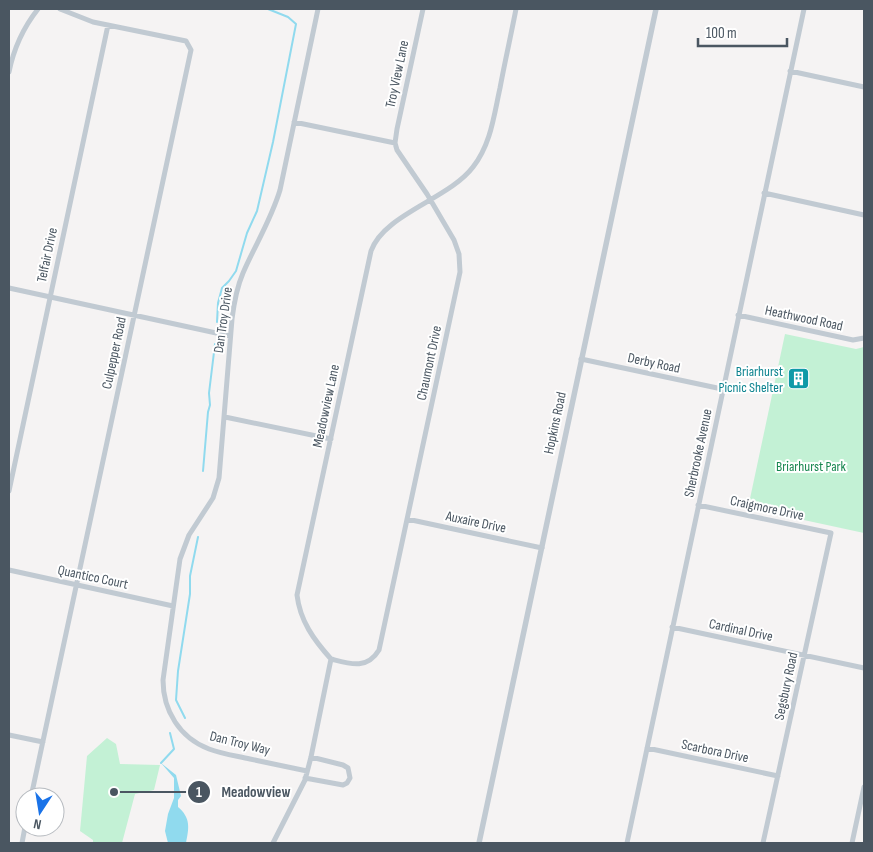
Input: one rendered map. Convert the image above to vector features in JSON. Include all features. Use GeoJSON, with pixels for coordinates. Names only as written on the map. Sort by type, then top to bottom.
{"type":"FeatureCollection","features":[{"type":"Feature","properties":{"kind":"street"},"geometry":{"type":"LineString","coordinates":[[9,72],[17,43],[23,30],[38,9]]}},
{"type":"Feature","properties":{"kind":"street","name":"Culpepper Road"},"geometry":{"type":"LineString","coordinates":[[34,787],[133,315],[191,50],[186,41],[108,25],[79,17],[60,9]]}},
{"type":"Feature","properties":{"kind":"street","name":"Dan Troy Drive"},"geometry":{"type":"LineString","coordinates":[[173,606],[180,558],[184,546],[208,507],[216,488],[225,417],[234,302],[239,285],[276,204],[318,9]]}},
{"type":"Feature","properties":{"kind":"street","name":"Troy View Lane"},"geometry":{"type":"LineString","coordinates":[[395,144],[423,9]]}},
{"type":"Feature","properties":{"kind":"street","name":"Meadowview Lane"},"geometry":{"type":"LineString","coordinates":[[331,659],[306,626],[297,595],[374,244],[382,233],[399,220],[466,176],[476,162],[490,134],[516,9]]}},
{"type":"Feature","properties":{"kind":"street","name":"Hopkins Road"},"geometry":{"type":"LineString","coordinates":[[478,843],[656,9]]}},
{"type":"Feature","properties":{"kind":"street","name":"Sherbrooke Avenue"},"geometry":{"type":"LineString","coordinates":[[627,843],[804,9]]}},
{"type":"Feature","properties":{"kind":"street","name":"Telfair Drive"},"geometry":{"type":"LineString","coordinates":[[9,491],[108,25]]}},
{"type":"Feature","properties":{"kind":"street"},"geometry":{"type":"LineString","coordinates":[[790,71],[864,87]]}},
{"type":"Feature","properties":{"kind":"street"},"geometry":{"type":"LineString","coordinates":[[294,122],[395,144]]}},
{"type":"Feature","properties":{"kind":"street","name":"Chaumont Drive"},"geometry":{"type":"LineString","coordinates":[[331,659],[354,665],[362,664],[371,660],[379,650],[460,272],[457,247],[431,200],[397,150],[395,144]]}},
{"type":"Feature","properties":{"kind":"street"},"geometry":{"type":"LineString","coordinates":[[764,193],[864,215]]}},
{"type":"Feature","properties":{"kind":"street"},"geometry":{"type":"LineString","coordinates":[[9,288],[230,336]]}},
{"type":"Feature","properties":{"kind":"street","name":"Heathwood Road"},"geometry":{"type":"LineString","coordinates":[[738,315],[853,340],[864,338]]}},
{"type":"Feature","properties":{"kind":"street","name":"Derby Road"},"geometry":{"type":"LineString","coordinates":[[581,359],[722,389]]}},
{"type":"Feature","properties":{"kind":"street"},"geometry":{"type":"LineString","coordinates":[[225,417],[331,439]]}},
{"type":"Feature","properties":{"kind":"street","name":"Craigmore Drive"},"geometry":{"type":"LineString","coordinates":[[698,505],[830,533]]}},
{"type":"Feature","properties":{"kind":"street","name":"Auxaire Drive"},"geometry":{"type":"LineString","coordinates":[[407,519],[542,548]]}},
{"type":"Feature","properties":{"kind":"street","name":"Segsbury Road"},"geometry":{"type":"LineString","coordinates":[[763,843],[830,533]]}},
{"type":"Feature","properties":{"kind":"street","name":"Quantico Court"},"geometry":{"type":"LineString","coordinates":[[9,570],[173,606]]}},
{"type":"Feature","properties":{"kind":"street","name":"Dan Troy Way"},"geometry":{"type":"LineString","coordinates":[[173,606],[163,689],[167,707],[174,722],[188,737],[208,749],[307,771]]}},
{"type":"Feature","properties":{"kind":"street","name":"Cardinal Drive"},"geometry":{"type":"LineString","coordinates":[[672,627],[864,668]]}},
{"type":"Feature","properties":{"kind":"street"},"geometry":{"type":"LineString","coordinates":[[273,843],[305,778],[331,659]]}},
{"type":"Feature","properties":{"kind":"street"},"geometry":{"type":"LineString","coordinates":[[9,734],[43,742]]}},
{"type":"Feature","properties":{"kind":"street","name":"Scarbora Drive"},"geometry":{"type":"LineString","coordinates":[[647,748],[778,776]]}},
{"type":"Feature","properties":{"kind":"street"},"geometry":{"type":"LineString","coordinates":[[305,778],[343,785],[348,783],[350,778],[348,768],[344,765],[311,757]]}},
{"type":"Feature","properties":{"kind":"street"},"geometry":{"type":"LineString","coordinates":[[852,843],[864,787]]}},
{"type":"Feature","properties":{"kind":"green space","name":"Briarhurst Park"},"geometry":{"type":"Polygon","coordinates":[[[785,334],[856,349],[864,347],[864,533],[748,508],[785,334]]]}},
{"type":"Feature","properties":{"kind":"green space"},"geometry":{"type":"Polygon","coordinates":[[[107,738],[116,744],[120,764],[160,765],[154,790],[135,794],[122,843],[93,843],[93,840],[80,831],[87,756],[107,738]]]}},
{"type":"Feature","properties":{"kind":"water"},"geometry":{"type":"Polygon","coordinates":[[[161,763],[176,775],[181,796],[178,800],[178,807],[185,815],[188,824],[186,843],[168,843],[165,831],[168,814],[174,798],[174,778],[161,763]]]}},
{"type":"Feature","properties":{"kind":"waterway"},"geometry":{"type":"LineString","coordinates":[[217,322],[218,303],[222,288],[236,271],[247,233],[257,211],[273,142],[296,24],[288,17],[268,9]]}},
{"type":"Feature","properties":{"kind":"waterway"},"geometry":{"type":"LineString","coordinates":[[203,471],[215,344]]}},
{"type":"Feature","properties":{"kind":"waterway"},"geometry":{"type":"LineString","coordinates":[[185,718],[176,700],[178,671],[190,594],[190,576],[198,537]]}},
{"type":"Feature","properties":{"kind":"waterway"},"geometry":{"type":"LineString","coordinates":[[161,763],[174,749],[170,733]]}},
{"type":"Feature","properties":{"kind":"place","name":"Briarhurst Picnic Shelter"},"geometry":{"type":"Point","coordinates":[799,379]}},
{"type":"Feature","properties":{"kind":"place","name":"Meadowview"},"geometry":{"type":"Point","coordinates":[114,792]}}]}
